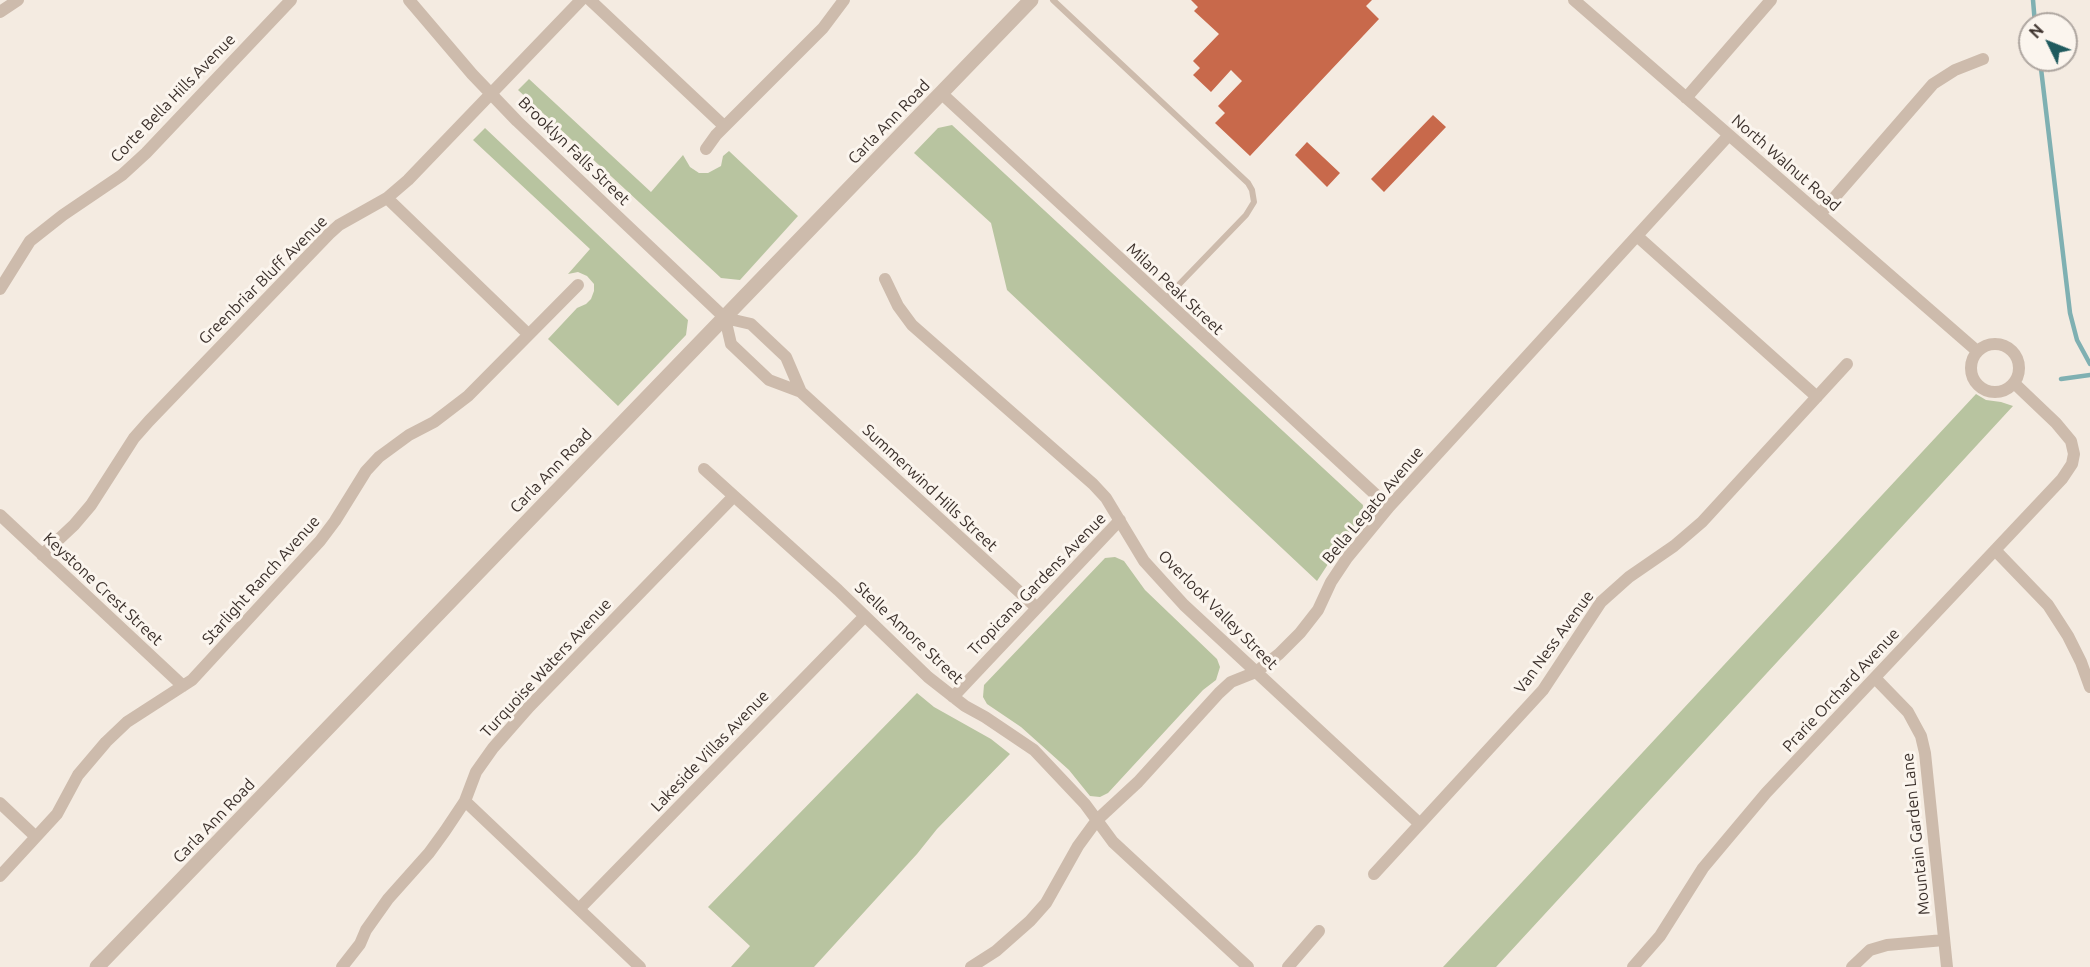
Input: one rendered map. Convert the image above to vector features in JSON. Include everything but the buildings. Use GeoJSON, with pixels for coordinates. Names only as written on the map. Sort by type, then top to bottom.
{"type":"FeatureCollection","features":[{"type":"Feature","properties":{"kind":"street"},"geometry":{"type":"LineString","coordinates":[[0,12],[18,0]]}},
{"type":"Feature","properties":{"kind":"street","name":"Corte Bella Hills Avenue"},"geometry":{"type":"LineString","coordinates":[[0,289],[30,241],[130,167],[291,0]]}},
{"type":"Feature","properties":{"kind":"street","name":"Brooklyn Falls Street"},"geometry":{"type":"LineString","coordinates":[[409,0],[491,94],[725,318]]}},
{"type":"Feature","properties":{"kind":"street","name":"Greenbriar Bluff Avenue"},"geometry":{"type":"LineString","coordinates":[[42,555],[74,525],[91,505],[135,438],[149,421],[231,336],[334,230],[387,198],[408,180],[581,0]]}},
{"type":"Feature","properties":{"kind":"street"},"geometry":{"type":"LineString","coordinates":[[590,0],[724,126]]}},
{"type":"Feature","properties":{"kind":"street"},"geometry":{"type":"LineString","coordinates":[[706,149],[724,126],[823,28],[844,0]]}},
{"type":"Feature","properties":{"kind":"street","name":"Carla Ann Road"},"geometry":{"type":"LineString","coordinates":[[97,967],[1031,0]]}},
{"type":"Feature","properties":{"kind":"street","name":"North Walnut Road"},"geometry":{"type":"LineString","coordinates":[[1574,0],[1977,351]]}},
{"type":"Feature","properties":{"kind":"street"},"geometry":{"type":"LineString","coordinates":[[1686,98],[1772,0]]}},
{"type":"Feature","properties":{"kind":"street"},"geometry":{"type":"LineString","coordinates":[[1820,214],[1933,84],[1955,70],[1983,59]]}},
{"type":"Feature","properties":{"kind":"street","name":"Milan Peak Street"},"geometry":{"type":"LineString","coordinates":[[941,93],[1389,507]]}},
{"type":"Feature","properties":{"kind":"street","name":"Bella Legato Avenue"},"geometry":{"type":"LineString","coordinates":[[971,967],[996,951],[1030,921],[1046,903],[1078,846],[1097,820],[1138,782],[1219,693],[1231,682],[1256,672],[1300,633],[1318,610],[1330,582],[1389,507],[1729,135]]}},
{"type":"Feature","properties":{"kind":"street"},"geometry":{"type":"LineString","coordinates":[[387,198],[528,334]]}},
{"type":"Feature","properties":{"kind":"street"},"geometry":{"type":"LineString","coordinates":[[1637,236],[1817,397]]}},
{"type":"Feature","properties":{"kind":"street","name":"Overlook Valley Street"},"geometry":{"type":"LineString","coordinates":[[885,279],[898,306],[912,325],[1106,498],[1144,561],[1184,605],[1420,824]]}},
{"type":"Feature","properties":{"kind":"street","name":"Starlight Ranch Avenue"},"geometry":{"type":"LineString","coordinates":[[0,876],[57,814],[78,775],[106,742],[128,722],[183,686],[209,663],[320,541],[366,471],[379,457],[409,435],[434,422],[468,396],[578,285]]}},
{"type":"Feature","properties":{"kind":"street","name":"Summerwind Hills Street"},"geometry":{"type":"LineString","coordinates":[[801,392],[786,357],[751,324],[725,318],[731,344],[769,380],[801,392],[1037,608]]}},
{"type":"Feature","properties":{"kind":"street"},"geometry":{"type":"LineString","coordinates":[[1996,343],[2012,350],[2018,359],[2019,367],[2014,383],[1998,392],[1990,392],[1975,382],[1970,366],[1977,351],[1988,344],[1996,343]]}},
{"type":"Feature","properties":{"kind":"street","name":"Van Ness Avenue"},"geometry":{"type":"LineString","coordinates":[[1374,874],[1543,690],[1600,602],[1615,588],[1689,534],[1847,364]]}},
{"type":"Feature","properties":{"kind":"street","name":"Prarie Orchard Avenue"},"geometry":{"type":"LineString","coordinates":[[1633,967],[1660,936],[1703,868],[1767,793],[2062,479],[2072,464],[2074,453],[2071,441],[2056,423],[2014,383]]}},
{"type":"Feature","properties":{"kind":"street","name":"Stelle Amore Street"},"geometry":{"type":"LineString","coordinates":[[704,469],[865,616],[928,677],[953,697],[1034,750],[1085,804],[1113,842],[1248,967]]}},
{"type":"Feature","properties":{"kind":"street","name":"Turquoise Waters Avenue"},"geometry":{"type":"LineString","coordinates":[[342,967],[360,944],[366,930],[388,899],[429,854],[465,801],[476,772],[493,748],[529,707],[733,497]]}},
{"type":"Feature","properties":{"kind":"street","name":"Keystone Crest Street"},"geometry":{"type":"LineString","coordinates":[[0,515],[183,686]]}},
{"type":"Feature","properties":{"kind":"street","name":"Tropicana Gardens Avenue"},"geometry":{"type":"LineString","coordinates":[[953,697],[1120,520]]}},
{"type":"Feature","properties":{"kind":"street"},"geometry":{"type":"LineString","coordinates":[[1995,550],[2048,605],[2073,645],[2090,687]]}},
{"type":"Feature","properties":{"kind":"street","name":"Lakeside Villas Avenue"},"geometry":{"type":"LineString","coordinates":[[579,909],[865,616]]}},
{"type":"Feature","properties":{"kind":"street","name":"Mountain Garden Lane"},"geometry":{"type":"LineString","coordinates":[[1875,678],[1908,712],[1921,736],[1925,753],[1947,967]]}},
{"type":"Feature","properties":{"kind":"street"},"geometry":{"type":"LineString","coordinates":[[465,801],[640,967]]}},
{"type":"Feature","properties":{"kind":"street"},"geometry":{"type":"LineString","coordinates":[[0,803],[36,837]]}},
{"type":"Feature","properties":{"kind":"street"},"geometry":{"type":"LineString","coordinates":[[1288,967],[1319,931]]}},
{"type":"Feature","properties":{"kind":"street"},"geometry":{"type":"LineString","coordinates":[[1852,967],[1870,950],[1887,945],[1944,940]]}},
{"type":"Feature","properties":{"kind":"lane"},"geometry":{"type":"LineString","coordinates":[[1053,0],[1248,183],[1252,190],[1254,202],[1246,215],[1163,300]]}},
{"type":"Feature","properties":{"kind":"green space"},"geometry":{"type":"Polygon","coordinates":[[[529,79],[651,192],[683,155],[690,167],[699,173],[708,173],[721,166],[723,156],[729,151],[798,216],[740,280],[721,278],[518,90],[529,79]]]}},
{"type":"Feature","properties":{"kind":"green space"},"geometry":{"type":"Polygon","coordinates":[[[952,125],[1363,505],[1362,517],[1347,535],[1317,581],[1007,290],[991,223],[914,153],[938,128],[952,125]]]}},
{"type":"Feature","properties":{"kind":"green space"},"geometry":{"type":"Polygon","coordinates":[[[485,128],[688,320],[686,335],[618,406],[548,339],[577,308],[591,299],[594,284],[587,276],[578,272],[568,274],[590,249],[473,140],[485,128]]]}},
{"type":"Feature","properties":{"kind":"green space"},"geometry":{"type":"Polygon","coordinates":[[[1976,394],[1986,400],[2013,406],[1496,967],[1443,967],[1976,394]]]}},
{"type":"Feature","properties":{"kind":"green space"},"geometry":{"type":"Polygon","coordinates":[[[1115,557],[1124,561],[1145,590],[1217,659],[1220,667],[1216,680],[1203,690],[1108,793],[1100,797],[1090,796],[1069,770],[1021,727],[987,704],[983,697],[984,685],[1105,558],[1115,557]]]}},
{"type":"Feature","properties":{"kind":"green space"},"geometry":{"type":"Polygon","coordinates":[[[917,693],[934,707],[991,739],[1010,754],[937,829],[814,967],[731,967],[750,946],[708,907],[917,693]]]}},
{"type":"Feature","properties":{"kind":"waterway"},"geometry":{"type":"LineString","coordinates":[[2033,0],[2034,12]]}},
{"type":"Feature","properties":{"kind":"waterway"},"geometry":{"type":"LineString","coordinates":[[2041,72],[2070,313],[2077,340],[2090,364]]}},
{"type":"Feature","properties":{"kind":"waterway"},"geometry":{"type":"LineString","coordinates":[[2061,379],[2090,375]]}}]}
